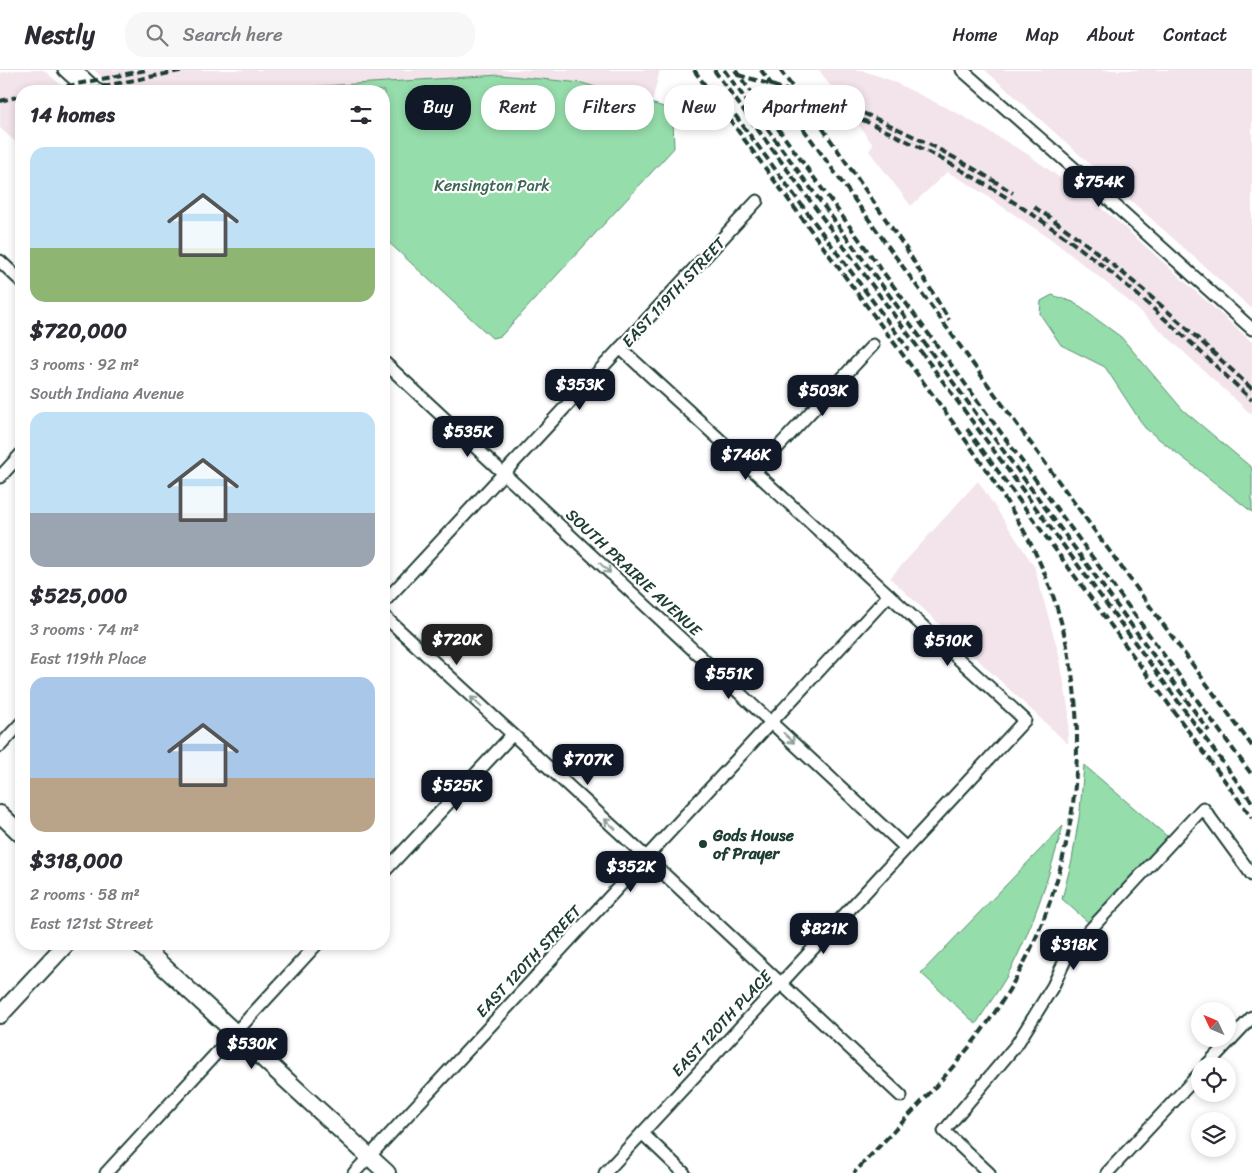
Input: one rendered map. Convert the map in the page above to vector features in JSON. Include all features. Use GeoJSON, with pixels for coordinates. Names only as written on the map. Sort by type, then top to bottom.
{"type":"FeatureCollection","features":[{"type":"Feature","properties":{"kind":"main road"},"geometry":{"type":"LineString","coordinates":[[0,814],[15,828]]}},
{"type":"Feature","properties":{"kind":"main road"},"geometry":{"type":"LineString","coordinates":[[0,1015],[60,950]]}},
{"type":"Feature","properties":{"kind":"main road"},"geometry":{"type":"LineString","coordinates":[[145,950],[387,1173]]}},
{"type":"Feature","properties":{"kind":"street"},"geometry":{"type":"LineString","coordinates":[[64,70],[80,85]]}},
{"type":"Feature","properties":{"kind":"street"},"geometry":{"type":"LineString","coordinates":[[76,70],[92,85]]}},
{"type":"Feature","properties":{"kind":"street"},"geometry":{"type":"LineString","coordinates":[[962,70],[1252,329]]}},
{"type":"Feature","properties":{"kind":"street","name":"EAST 119TH STREET"},"geometry":{"type":"LineString","coordinates":[[390,596],[757,202]]}},
{"type":"Feature","properties":{"kind":"street"},"geometry":{"type":"LineString","coordinates":[[0,261],[15,275]]}},
{"type":"Feature","properties":{"kind":"street"},"geometry":{"type":"LineString","coordinates":[[755,472],[872,345]]}},
{"type":"Feature","properties":{"kind":"street"},"geometry":{"type":"LineString","coordinates":[[620,348],[889,595]]}},
{"type":"Feature","properties":{"kind":"street","name":"SOUTH PRAIRIE AVENUE"},"geometry":{"type":"LineString","coordinates":[[390,368],[906,848]]}},
{"type":"Feature","properties":{"kind":"street"},"geometry":{"type":"LineString","coordinates":[[0,477],[15,461]]}},
{"type":"Feature","properties":{"kind":"street","name":"EAST 120TH PLACE"},"geometry":{"type":"LineString","coordinates":[[605,1173],[1025,720],[889,595]]}},
{"type":"Feature","properties":{"kind":"street","name":"EAST 120TH STREET"},"geometry":{"type":"LineString","coordinates":[[354,1173],[889,595]]}},
{"type":"Feature","properties":{"kind":"street"},"geometry":{"type":"LineString","coordinates":[[390,622],[646,857],[901,1096]]}},
{"type":"Feature","properties":{"kind":"street"},"geometry":{"type":"LineString","coordinates":[[0,746],[15,730]]}},
{"type":"Feature","properties":{"kind":"street"},"geometry":{"type":"LineString","coordinates":[[390,866],[512,735]]}},
{"type":"Feature","properties":{"kind":"street"},"geometry":{"type":"LineString","coordinates":[[988,1173],[944,1131],[1017,1044],[1053,986],[1066,958],[1076,945],[1203,808],[1252,874]]}},
{"type":"Feature","properties":{"kind":"street"},"geometry":{"type":"LineString","coordinates":[[106,1173],[311,950]]}},
{"type":"Feature","properties":{"kind":"street"},"geometry":{"type":"LineString","coordinates":[[1214,1057],[1252,1017]]}},
{"type":"Feature","properties":{"kind":"street"},"geometry":{"type":"LineString","coordinates":[[1106,1173],[1191,1083]]}},
{"type":"Feature","properties":{"kind":"street"},"geometry":{"type":"LineString","coordinates":[[642,1134],[684,1173]]}},
{"type":"Feature","properties":{"kind":"shaded area"},"geometry":{"type":"Polygon","coordinates":[[[16,70],[44,70],[61,85],[15,85],[15,142],[0,128],[0,73],[16,70]]]}},
{"type":"Feature","properties":{"kind":"shaded area"},"geometry":{"type":"Polygon","coordinates":[[[94,70],[660,70],[654,94],[654,85],[589,85],[500,75],[339,85],[110,85],[94,70]]]}},
{"type":"Feature","properties":{"kind":"shaded area"},"geometry":{"type":"Polygon","coordinates":[[[819,70],[861,70],[890,80],[959,114],[1029,155],[1114,218],[1252,342],[1252,415],[1123,296],[1051,239],[967,183],[947,172],[911,206],[869,151],[873,145],[862,130],[865,130],[865,85],[830,85],[819,70]]]}},
{"type":"Feature","properties":{"kind":"shaded area"},"geometry":{"type":"Polygon","coordinates":[[[985,70],[1252,70],[1252,309],[985,70]]]}},
{"type":"Feature","properties":{"kind":"shaded area"},"geometry":{"type":"Polygon","coordinates":[[[978,481],[1034,566],[1059,654],[1069,713],[1068,744],[890,578],[978,481]]]}},
{"type":"Feature","properties":{"kind":"green space","name":"Kensington Park"},"geometry":{"type":"Polygon","coordinates":[[[500,75],[582,83],[589,85],[565,85],[565,130],[654,130],[654,104],[664,107],[664,130],[673,130],[674,148],[501,336],[492,338],[390,244],[390,85],[339,85],[500,75]]]}},
{"type":"Feature","properties":{"kind":"green space"},"geometry":{"type":"Polygon","coordinates":[[[1052,295],[1073,302],[1121,337],[1183,410],[1252,468],[1252,512],[1145,428],[1105,367],[1061,345],[1040,314],[1041,301],[1052,295]]]}},
{"type":"Feature","properties":{"kind":"green space"},"geometry":{"type":"Polygon","coordinates":[[[1084,765],[1168,837],[1089,923],[1062,899],[1072,860],[1080,811],[1084,765]]]}},
{"type":"Feature","properties":{"kind":"green space"},"geometry":{"type":"Polygon","coordinates":[[[1063,826],[1046,884],[1024,941],[1007,976],[976,1024],[921,973],[1063,826]]]}},
{"type":"Feature","properties":{"kind":"railway"},"geometry":{"type":"LineString","coordinates":[[72,85],[146,70]]}},
{"type":"Feature","properties":{"kind":"railway"},"geometry":{"type":"LineString","coordinates":[[109,85],[185,70]]}},
{"type":"Feature","properties":{"kind":"railway"},"geometry":{"type":"LineString","coordinates":[[694,70],[960,432],[1010,507],[1025,533],[1050,587],[1066,643],[1075,702],[1077,761],[1071,819],[1058,877],[1038,933],[1012,985],[978,1036],[938,1084],[854,1173]]}},
{"type":"Feature","properties":{"kind":"railway"},"geometry":{"type":"LineString","coordinates":[[714,70],[1252,802]]}},
{"type":"Feature","properties":{"kind":"railway"},"geometry":{"type":"LineString","coordinates":[[724,70],[1209,731]]}},
{"type":"Feature","properties":{"kind":"railway"},"geometry":{"type":"LineString","coordinates":[[735,70],[1252,775]]}},
{"type":"Feature","properties":{"kind":"railway"},"geometry":{"type":"LineString","coordinates":[[761,70],[1252,746]]}},
{"type":"Feature","properties":{"kind":"railway"},"geometry":{"type":"LineString","coordinates":[[780,70],[907,250],[949,320]]}},
{"type":"Feature","properties":{"kind":"railway"},"geometry":{"type":"LineString","coordinates":[[738,75],[787,90],[885,130],[979,180],[1024,209],[1108,270],[1252,400]]}},
{"type":"Feature","properties":{"kind":"railway"},"geometry":{"type":"LineString","coordinates":[[0,101],[15,97]]}},
{"type":"Feature","properties":{"kind":"railway"},"geometry":{"type":"LineString","coordinates":[[865,114],[942,151],[1013,193]]}},
{"type":"Feature","properties":{"kind":"railway"},"geometry":{"type":"LineString","coordinates":[[735,115],[909,350]]}},
{"type":"Feature","properties":{"kind":"railway"},"geometry":{"type":"LineString","coordinates":[[1034,207],[1120,270],[1252,389]]}},
{"type":"Feature","properties":{"kind":"railway"},"geometry":{"type":"LineString","coordinates":[[967,429],[1252,818]]}},
{"type":"Feature","properties":{"kind":"place","name":"Gods House of Prayer"},"geometry":{"type":"Point","coordinates":[703,844]}}]}
